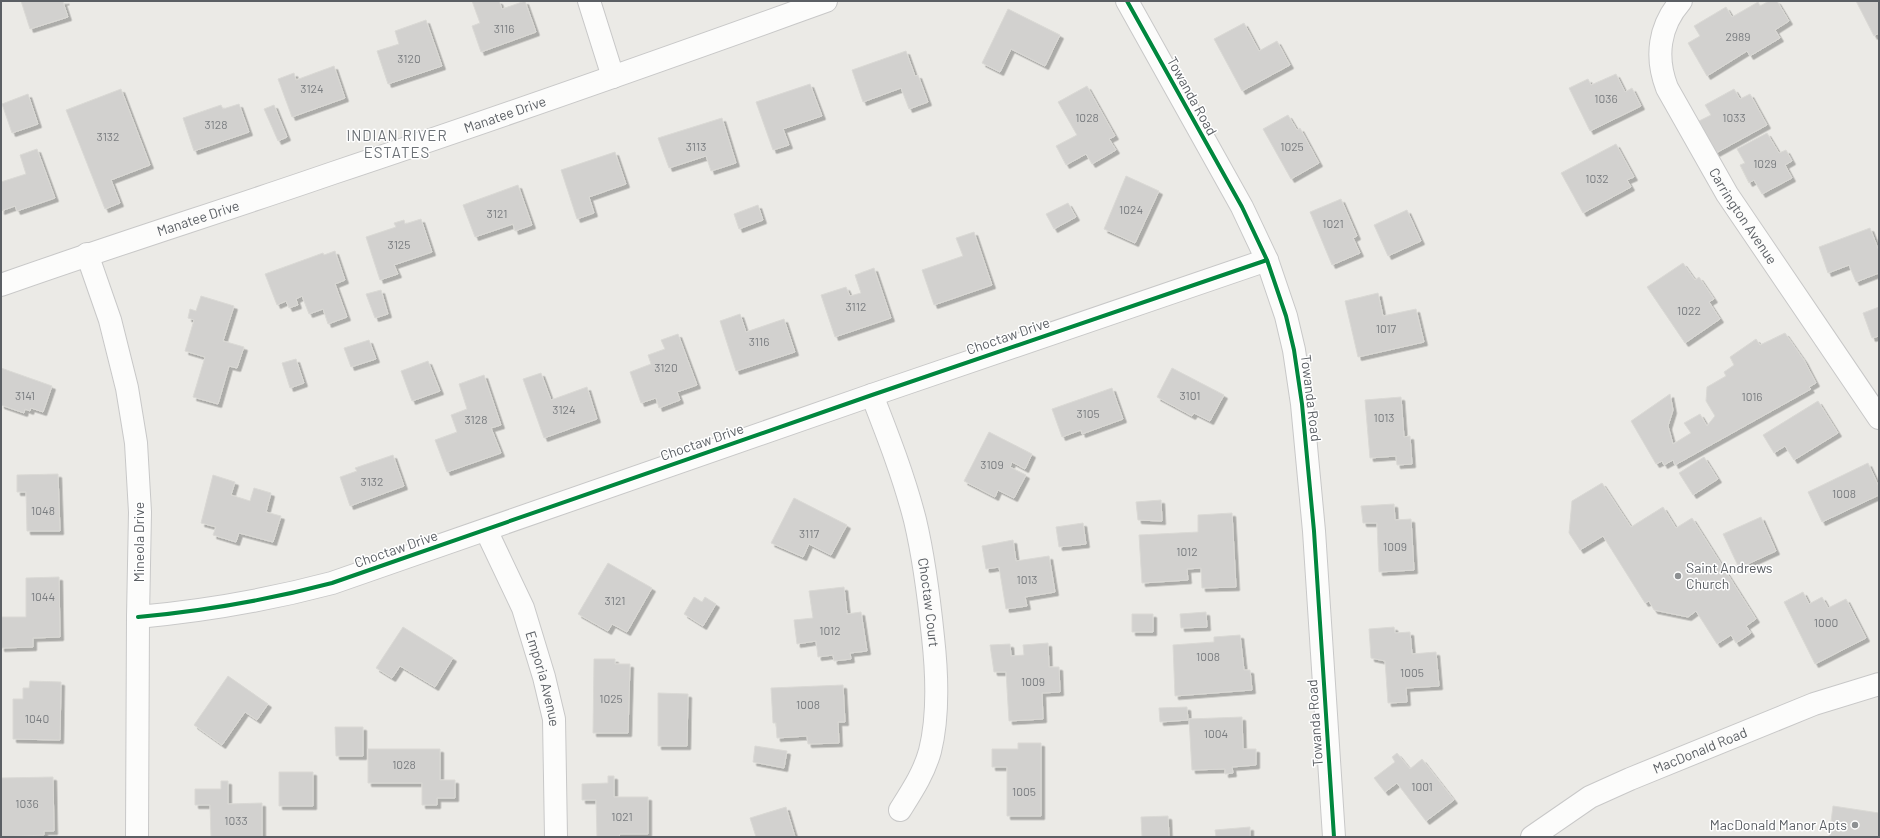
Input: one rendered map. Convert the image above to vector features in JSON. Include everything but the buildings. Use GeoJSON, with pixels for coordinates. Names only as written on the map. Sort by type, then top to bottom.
{"type":"FeatureCollection","features":[{"type":"Feature","properties":{"kind":"street"},"geometry":{"type":"LineString","coordinates":[[589,1],[613,77]]}},
{"type":"Feature","properties":{"kind":"street","name":"Manatee Drive"},"geometry":{"type":"LineString","coordinates":[[1,285],[87,254],[333,174],[826,1]]}},
{"type":"Feature","properties":{"kind":"street","name":"Towanda Road"},"geometry":{"type":"LineString","coordinates":[[1127,1],[1242,207],[1267,260],[1286,316],[1294,350],[1302,404],[1314,531],[1334,837]]}},
{"type":"Feature","properties":{"kind":"street","name":"Carrington Avenue"},"geometry":{"type":"LineString","coordinates":[[1681,1],[1672,12],[1664,27],[1659,54],[1662,76],[1666,88],[1727,194],[1879,418]]}},
{"type":"Feature","properties":{"kind":"street","name":"Mineola Drive"},"geometry":{"type":"LineString","coordinates":[[87,254],[110,320],[127,388],[136,443],[140,512],[137,837]]}},
{"type":"Feature","properties":{"kind":"street","name":"Choctaw Drive"},"geometry":{"type":"LineString","coordinates":[[138,617],[184,613],[273,598],[332,584],[872,394],[1267,260]]}},
{"type":"Feature","properties":{"kind":"street","name":"Choctaw Court"},"geometry":{"type":"LineString","coordinates":[[872,394],[893,450],[915,521],[929,594],[936,667],[936,705],[930,751],[919,779],[900,810]]}},
{"type":"Feature","properties":{"kind":"street","name":"Emporia Avenue"},"geometry":{"type":"LineString","coordinates":[[486,530],[523,608],[544,677],[554,719],[556,837]]}},
{"type":"Feature","properties":{"kind":"street","name":"MacDonald Road"},"geometry":{"type":"LineString","coordinates":[[1532,837],[1590,797],[1630,779],[1814,704],[1879,684]]}},
{"type":"Feature","properties":{"kind":"cycle path"},"geometry":{"type":"LineString","coordinates":[[1127,1],[1242,207],[1267,260],[1286,316],[1294,350],[1302,404],[1314,531],[1334,837]]}},
{"type":"Feature","properties":{"kind":"cycle path"},"geometry":{"type":"LineString","coordinates":[[138,617],[187,612],[236,604],[284,595],[332,583],[872,395],[1267,260]]}},
{"type":"Feature","properties":{"kind":"place","name":"Saint Andrews Church"},"geometry":{"type":"Point","coordinates":[1678,576]}},
{"type":"Feature","properties":{"kind":"place","name":"MacDonald Manor Apts"},"geometry":{"type":"Point","coordinates":[1855,825]}},
{"type":"Feature","properties":{"kind":"district","name":"INDIAN RIVER ESTATES"},"geometry":{"type":"Point","coordinates":[397,144]}}]}
